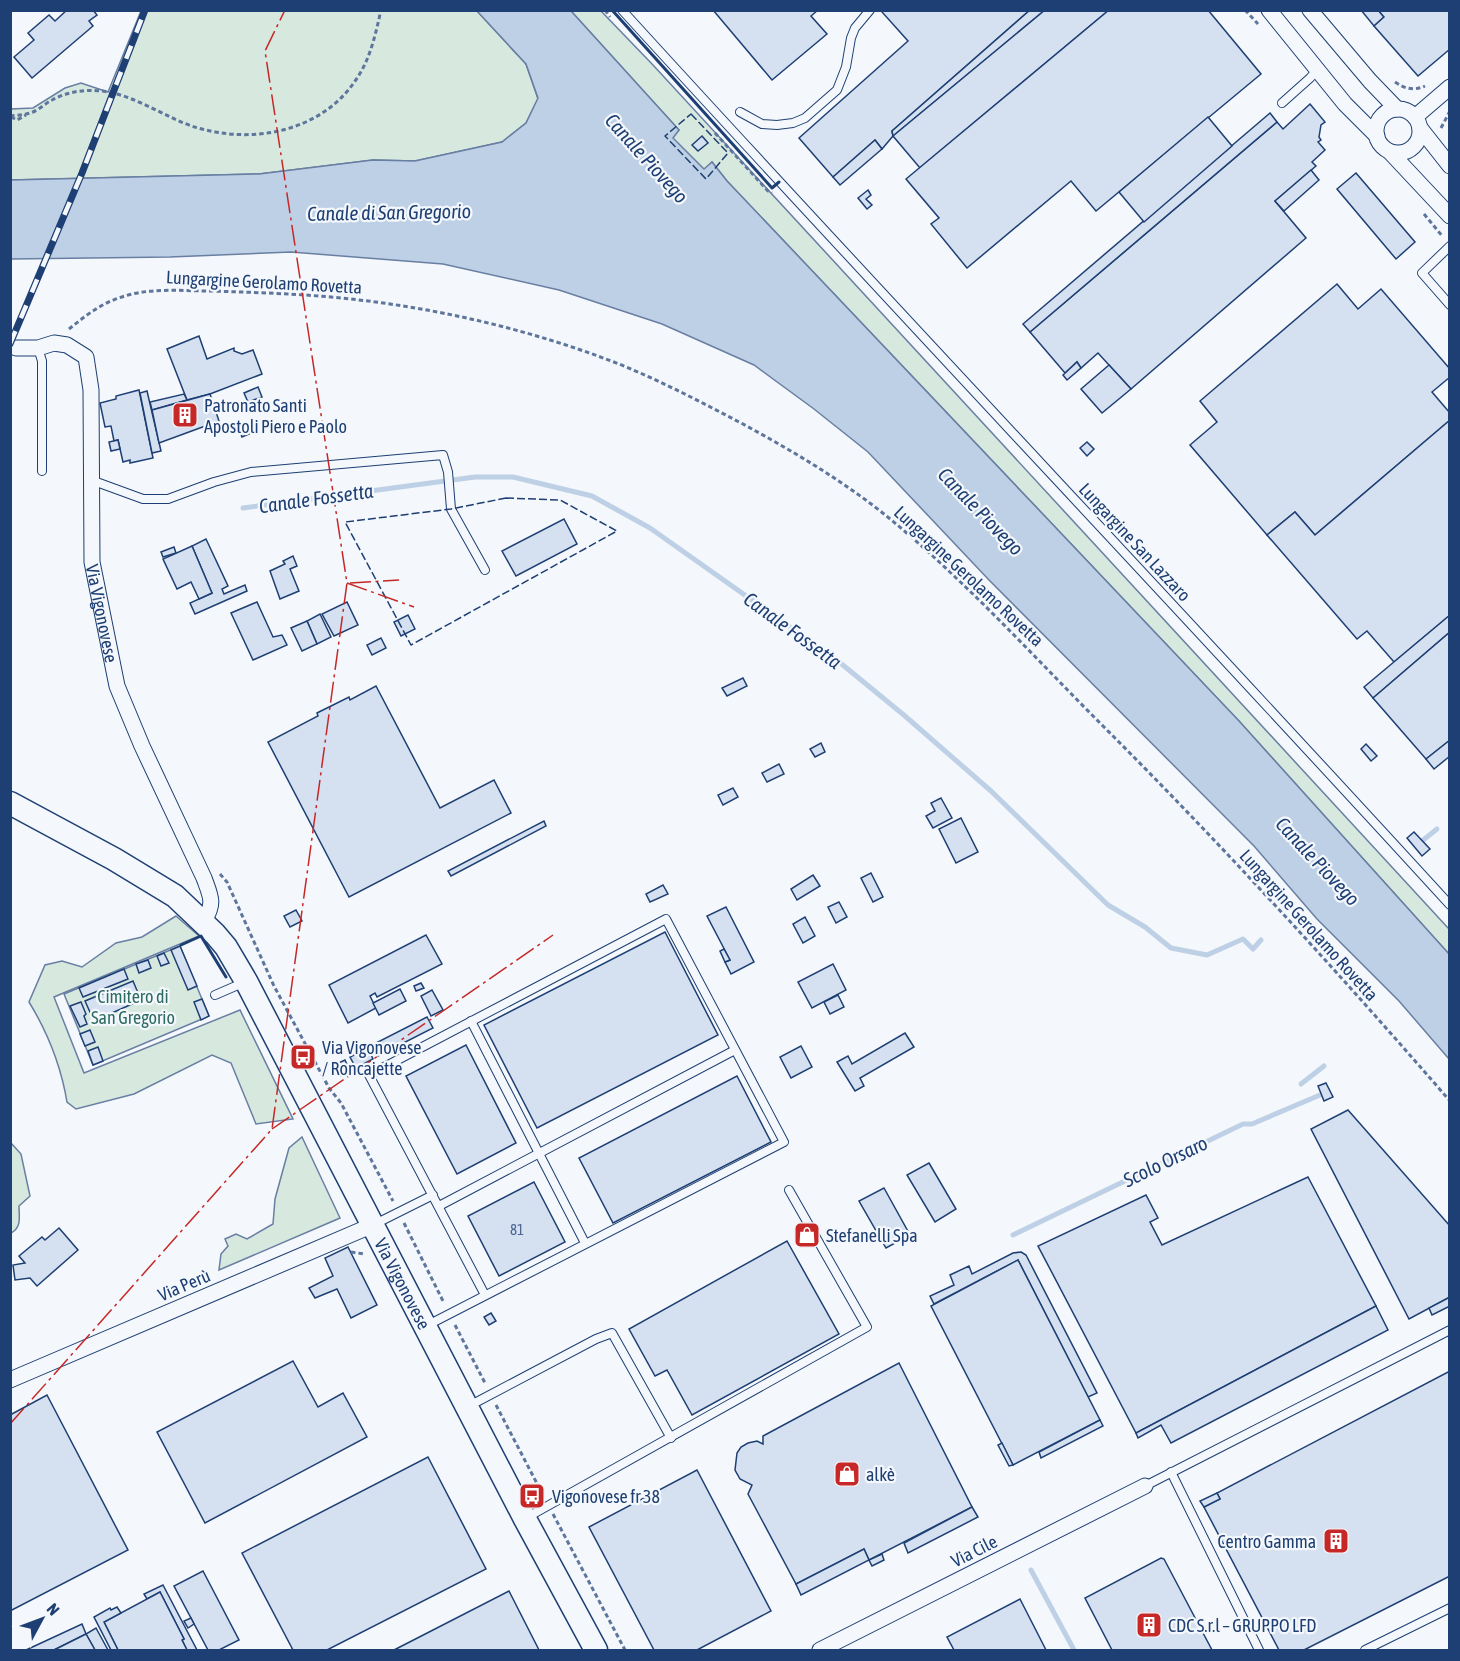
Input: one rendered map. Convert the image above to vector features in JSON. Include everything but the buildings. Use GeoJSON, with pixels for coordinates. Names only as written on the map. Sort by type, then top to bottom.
{"type":"FeatureCollection","features":[{"type":"Feature","properties":{"kind":"main road","name":"Via Vigonovese"},"geometry":{"type":"LineString","coordinates":[[10,803],[175,896],[204,921],[226,947],[246,981],[525,1519],[596,1650]]}},
{"type":"Feature","properties":{"kind":"street"},"geometry":{"type":"LineString","coordinates":[[1269,10],[1345,104],[1377,136],[1383,148],[1390,152],[1449,216]]}},
{"type":"Feature","properties":{"kind":"street"},"geometry":{"type":"LineString","coordinates":[[1310,10],[1397,109]]}},
{"type":"Feature","properties":{"kind":"street"},"geometry":{"type":"LineString","coordinates":[[1417,122],[1449,87]]}},
{"type":"Feature","properties":{"kind":"street"},"geometry":{"type":"LineString","coordinates":[[1377,136],[1377,125],[1389,111],[1397,109],[1406,111],[1417,122],[1449,166]]}},
{"type":"Feature","properties":{"kind":"street"},"geometry":{"type":"LineString","coordinates":[[1390,152],[1400,153],[1414,147],[1420,134],[1417,122]]}},
{"type":"Feature","properties":{"kind":"street"},"geometry":{"type":"LineString","coordinates":[[16,348],[38,348],[54,343]]}},
{"type":"Feature","properties":{"kind":"street","name":"Via Vigonovese"},"geometry":{"type":"LineString","coordinates":[[54,343],[67,345],[86,357],[91,390],[92,562],[117,686],[142,746],[204,878],[211,899],[211,909],[204,921]]}},
{"type":"Feature","properties":{"kind":"street","name":"Via Perù"},"geometry":{"type":"LineString","coordinates":[[10,1380],[373,1225]]}},
{"type":"Feature","properties":{"kind":"street","name":"Via Cile"},"geometry":{"type":"LineString","coordinates":[[820,1650],[1145,1486]]}},
{"type":"Feature","properties":{"kind":"lane","name":"Lungargine San Lazzaro"},"geometry":{"type":"LineString","coordinates":[[622,10],[797,202],[1449,904]]}},
{"type":"Feature","properties":{"kind":"lane"},"geometry":{"type":"LineString","coordinates":[[740,112],[762,124],[785,124],[806,118],[837,90],[846,67],[855,28],[870,10]]}},
{"type":"Feature","properties":{"kind":"lane"},"geometry":{"type":"LineString","coordinates":[[1282,102],[1318,69]]}},
{"type":"Feature","properties":{"kind":"lane"},"geometry":{"type":"LineString","coordinates":[[1449,246],[1422,273],[1449,305]]}},
{"type":"Feature","properties":{"kind":"lane"},"geometry":{"type":"LineString","coordinates":[[38,348],[42,360],[42,471]]}},
{"type":"Feature","properties":{"kind":"lane"},"geometry":{"type":"LineString","coordinates":[[91,480],[143,499],[168,499],[214,482],[251,472],[443,455],[448,472],[451,509],[484,570]]}},
{"type":"Feature","properties":{"kind":"lane"},"geometry":{"type":"LineString","coordinates":[[425,1326],[486,1295],[585,1243],[784,1142],[666,919],[369,1075],[486,1295]]}},
{"type":"Feature","properties":{"kind":"lane"},"geometry":{"type":"LineString","coordinates":[[215,995],[246,981]]}},
{"type":"Feature","properties":{"kind":"lane"},"geometry":{"type":"LineString","coordinates":[[471,1021],[585,1243]]}},
{"type":"Feature","properties":{"kind":"lane"},"geometry":{"type":"LineString","coordinates":[[439,1206],[735,1050]]}},
{"type":"Feature","properties":{"kind":"lane"},"geometry":{"type":"LineString","coordinates":[[525,1519],[867,1327],[789,1190]]}},
{"type":"Feature","properties":{"kind":"lane"},"geometry":{"type":"LineString","coordinates":[[373,1225],[433,1195]]}},
{"type":"Feature","properties":{"kind":"lane"},"geometry":{"type":"LineString","coordinates":[[1145,1486],[1449,1330]]}},
{"type":"Feature","properties":{"kind":"lane"},"geometry":{"type":"LineString","coordinates":[[467,1407],[596,1339],[612,1333],[671,1438]]}},
{"type":"Feature","properties":{"kind":"lane"},"geometry":{"type":"LineString","coordinates":[[1171,1472],[1259,1650]]}},
{"type":"Feature","properties":{"kind":"lane"},"geometry":{"type":"LineString","coordinates":[[1365,1650],[1449,1608]]}},
{"type":"Feature","properties":{"kind":"path"},"geometry":{"type":"LineString","coordinates":[[10,116],[27,114],[69,92],[103,91],[119,95],[196,128],[216,133],[264,135],[285,130],[325,113],[348,91],[366,62],[381,10]]}},
{"type":"Feature","properties":{"kind":"path"},"geometry":{"type":"LineString","coordinates":[[1441,129],[1449,111]]}},
{"type":"Feature","properties":{"kind":"path"},"geometry":{"type":"LineString","coordinates":[[723,141],[768,191]]}},
{"type":"Feature","properties":{"kind":"path","name":"Lungargine Gerolamo Rovetta"},"geometry":{"type":"LineString","coordinates":[[54,343],[86,315],[119,298],[139,292],[161,290],[275,293],[366,301],[458,316],[581,350],[662,383],[772,440],[880,511],[968,590],[1196,820],[1449,1101]]}},
{"type":"Feature","properties":{"kind":"path"},"geometry":{"type":"LineString","coordinates":[[212,874],[218,873],[227,882],[274,986],[393,1202]]}},
{"type":"Feature","properties":{"kind":"path"},"geometry":{"type":"LineString","coordinates":[[403,1222],[441,1295]]}},
{"type":"Feature","properties":{"kind":"path"},"geometry":{"type":"LineString","coordinates":[[454,1323],[487,1388]]}},
{"type":"Feature","properties":{"kind":"path"},"geometry":{"type":"LineString","coordinates":[[494,1402],[544,1498]]}},
{"type":"Feature","properties":{"kind":"path"},"geometry":{"type":"LineString","coordinates":[[553,1515],[625,1650]]}},
{"type":"Feature","properties":{"kind":"green space"},"geometry":{"type":"Polygon","coordinates":[[[141,11],[477,11],[526,64],[538,99],[526,123],[502,142],[415,161],[373,160],[259,174],[11,180],[11,109],[33,108],[65,88],[81,83],[108,92],[141,11]]]}},
{"type":"Feature","properties":{"kind":"green space"},"geometry":{"type":"Polygon","coordinates":[[[571,11],[601,11],[653,65],[1449,929],[1449,954],[1239,721],[727,181],[712,162],[704,170],[672,138],[679,130],[571,11]]]}},
{"type":"Feature","properties":{"kind":"green space"},"geometry":{"type":"Polygon","coordinates":[[[176,916],[199,936],[54,997],[84,1073],[240,1010],[293,1119],[256,1124],[231,1063],[212,1055],[134,1094],[76,1109],[67,1102],[53,1050],[29,1002],[45,965],[62,961],[82,967],[116,943],[142,937],[176,916]]]}},
{"type":"Feature","properties":{"kind":"green space","name":"Cimitero di San Gregorio"},"geometry":{"type":"Polygon","coordinates":[[[180,946],[209,1016],[93,1065],[64,994],[180,946]]]}},
{"type":"Feature","properties":{"kind":"green space"},"geometry":{"type":"Polygon","coordinates":[[[302,1137],[340,1218],[219,1270],[221,1254],[228,1246],[225,1239],[236,1234],[247,1239],[273,1224],[275,1199],[289,1148],[302,1137]]]}},
{"type":"Feature","properties":{"kind":"green space"},"geometry":{"type":"Polygon","coordinates":[[[11,1143],[21,1154],[30,1196],[19,1206],[18,1225],[11,1233],[11,1143]]]}},
{"type":"Feature","properties":{"kind":"water"},"geometry":{"type":"Polygon","coordinates":[[[477,11],[571,11],[679,130],[673,138],[704,169],[712,162],[727,181],[1239,721],[1449,954],[1449,1059],[1399,1001],[1317,919],[1254,846],[989,580],[868,452],[754,365],[662,324],[559,290],[443,264],[291,252],[170,257],[11,259],[11,180],[259,174],[373,160],[415,161],[502,142],[526,123],[538,98],[526,64],[477,11]]]}},
{"type":"Feature","properties":{"kind":"waterway","name":"Canale Fossetta"},"geometry":{"type":"LineString","coordinates":[[243,508],[475,477],[513,477],[592,496],[650,528],[838,661],[991,791],[1108,905],[1145,927],[1171,948],[1207,955],[1243,939],[1253,949],[1261,940]]}},
{"type":"Feature","properties":{"kind":"waterway","name":"Canale Fossetta"},"geometry":{"type":"LineString","coordinates":[[1422,841],[1437,829]]}},
{"type":"Feature","properties":{"kind":"waterway"},"geometry":{"type":"LineString","coordinates":[[1301,1084],[1324,1066]]}},
{"type":"Feature","properties":{"kind":"waterway","name":"Scolo Orsaro"},"geometry":{"type":"LineString","coordinates":[[1013,1235],[1243,1124],[1252,1124],[1320,1095]]}},
{"type":"Feature","properties":{"kind":"waterway","name":"Scolo Orsaro"},"geometry":{"type":"LineString","coordinates":[[1031,1570],[1074,1650]]}},
{"type":"Feature","properties":{"kind":"railway"},"geometry":{"type":"LineString","coordinates":[[10,344],[82,173],[145,10]]}},
{"type":"Feature","properties":{"kind":"fence"},"geometry":{"type":"LineString","coordinates":[[691,114],[728,153],[706,179],[665,136],[691,114]]}},
{"type":"Feature","properties":{"kind":"fence"},"geometry":{"type":"LineString","coordinates":[[506,498],[560,500],[617,531],[411,645],[345,522],[451,509],[506,498]]}},
{"type":"Feature","properties":{"kind":"wall"},"geometry":{"type":"LineString","coordinates":[[612,10],[772,188],[779,182]]}},
{"type":"Feature","properties":{"kind":"wall"},"geometry":{"type":"LineString","coordinates":[[181,945],[201,936],[226,977]]}},
{"type":"Feature","properties":{"kind":"power"},"geometry":{"type":"LineString","coordinates":[[10,1424],[272,1129],[347,583],[265,51],[285,10]]}},
{"type":"Feature","properties":{"kind":"power"},"geometry":{"type":"LineString","coordinates":[[350,583],[399,580]]}},
{"type":"Feature","properties":{"kind":"power"},"geometry":{"type":"LineString","coordinates":[[347,583],[414,607]]}},
{"type":"Feature","properties":{"kind":"power"},"geometry":{"type":"LineString","coordinates":[[272,1129],[553,935]]}},
{"type":"Feature","properties":{"kind":"place","name":"Patronato Santi Apostoli Piero e Paolo"},"geometry":{"type":"Point","coordinates":[185,415]}},
{"type":"Feature","properties":{"kind":"place","name":"Via Vigonovese / Roncajette"},"geometry":{"type":"Point","coordinates":[303,1057]}},
{"type":"Feature","properties":{"kind":"place","name":"Stefanelli Spa"},"geometry":{"type":"Point","coordinates":[807,1235]}},
{"type":"Feature","properties":{"kind":"place","name":"alkè"},"geometry":{"type":"Point","coordinates":[847,1474]}},
{"type":"Feature","properties":{"kind":"place","name":"Vigonovese fr 38"},"geometry":{"type":"Point","coordinates":[532,1496]}},
{"type":"Feature","properties":{"kind":"place","name":"Centro Gamma"},"geometry":{"type":"Point","coordinates":[1336,1541]}},
{"type":"Feature","properties":{"kind":"place","name":"CDC S.r.l – GRUPPO LFD"},"geometry":{"type":"Point","coordinates":[1149,1625]}},
{"type":"Feature","properties":{"kind":"water label","name":"Canale Piovego"},"geometry":{"type":"Point","coordinates":[647,158]}},
{"type":"Feature","properties":{"kind":"water label","name":"Canale di San Gregorio"},"geometry":{"type":"Point","coordinates":[389,212]}},
{"type":"Feature","properties":{"kind":"water label","name":"Canale Piovego"},"geometry":{"type":"Point","coordinates":[981,511]}},
{"type":"Feature","properties":{"kind":"water label","name":"Canale Piovego"},"geometry":{"type":"Point","coordinates":[1318,861]}}]}
